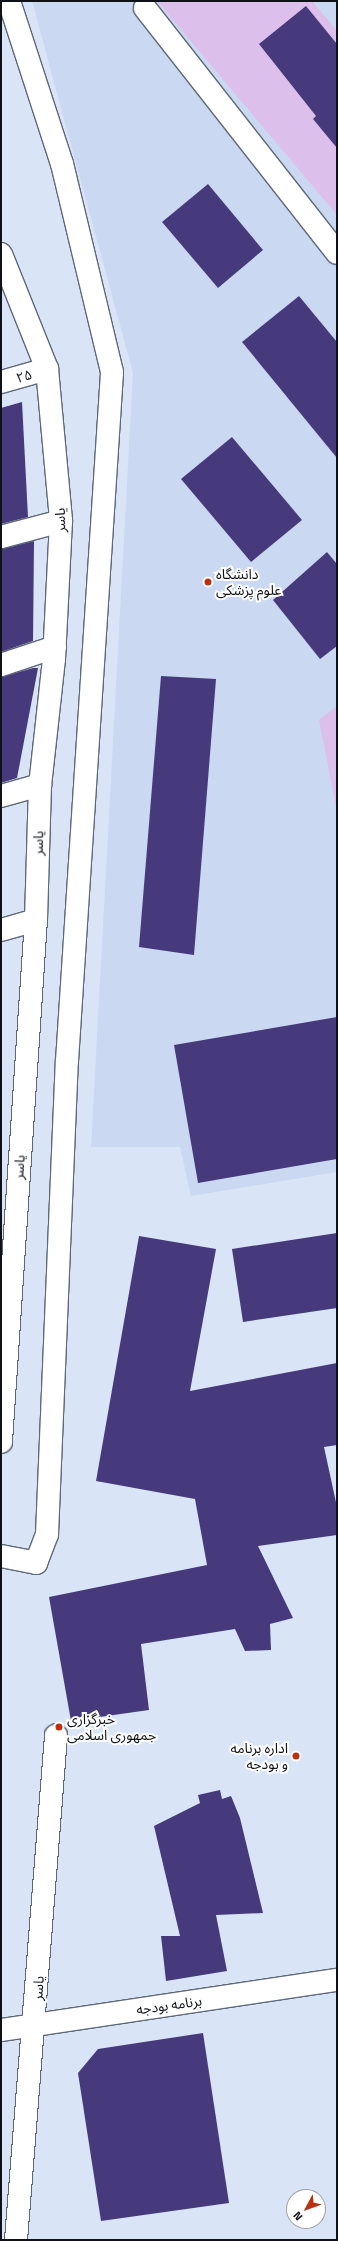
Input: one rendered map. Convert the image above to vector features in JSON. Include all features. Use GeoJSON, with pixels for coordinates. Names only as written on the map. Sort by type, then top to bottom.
{"type":"FeatureCollection","features":[{"type":"Feature","properties":{"kind":"main road"},"geometry":{"type":"LineString","coordinates":[[1,1556],[36,1563],[47,1534],[67,1061],[112,372],[62,164],[9,1]]}},
{"type":"Feature","properties":{"kind":"main road"},"geometry":{"type":"LineString","coordinates":[[145,8],[337,253]]}},
{"type":"Feature","properties":{"kind":"main road","name":"یاسر"},"geometry":{"type":"LineString","coordinates":[[1,254],[47,369],[61,521],[55,647],[40,785],[36,920],[1,1442]]}},
{"type":"Feature","properties":{"kind":"main road","name":"۲۵"},"geometry":{"type":"LineString","coordinates":[[1,382],[47,369]]}},
{"type":"Feature","properties":{"kind":"main road"},"geometry":{"type":"LineString","coordinates":[[1,537],[61,521]]}},
{"type":"Feature","properties":{"kind":"main road"},"geometry":{"type":"LineString","coordinates":[[1,665],[55,647]]}},
{"type":"Feature","properties":{"kind":"main road"},"geometry":{"type":"LineString","coordinates":[[1,796],[40,785]]}},
{"type":"Feature","properties":{"kind":"main road"},"geometry":{"type":"LineString","coordinates":[[1,930],[36,920]]}},
{"type":"Feature","properties":{"kind":"main road","name":"یاسر"},"geometry":{"type":"LineString","coordinates":[[16,2240],[35,2024],[56,1736]]}},
{"type":"Feature","properties":{"kind":"main road","name":"برنامه بودجه"},"geometry":{"type":"LineString","coordinates":[[1,2030],[337,1980]]}},
{"type":"Feature","properties":{"kind":"shaded area","name":"دانشگاه علوم پزشکی"},"geometry":{"type":"Polygon","coordinates":[[[32,1],[337,1],[337,342],[299,296],[242,342],[287,398],[337,357],[337,564],[327,552],[337,646],[337,1017],[174,1045],[198,1183],[337,1159],[337,1172],[191,1196],[180,1147],[91,1147],[133,373],[32,1]],[[208,184],[162,222],[218,288],[263,250],[208,184]],[[232,437],[181,479],[251,562],[301,520],[232,437]]]}},
{"type":"Feature","properties":{"kind":"shaded area"},"geometry":{"type":"Polygon","coordinates":[[[157,1],[312,1],[337,31],[337,215],[157,1]]]}},
{"type":"Feature","properties":{"kind":"shaded area"},"geometry":{"type":"Polygon","coordinates":[[[337,706],[337,811],[319,720],[337,706]]]}},
{"type":"Feature","properties":{"kind":"building"},"geometry":{"type":"Polygon","coordinates":[[[306,6],[337,44],[337,148],[313,119],[316,116],[259,44],[306,6]]]}},
{"type":"Feature","properties":{"kind":"building"},"geometry":{"type":"Polygon","coordinates":[[[208,184],[263,250],[218,288],[162,222],[208,184]]]}},
{"type":"Feature","properties":{"kind":"building"},"geometry":{"type":"Polygon","coordinates":[[[299,296],[337,342],[337,458],[242,342],[299,296]]]}},
{"type":"Feature","properties":{"kind":"building"},"geometry":{"type":"Polygon","coordinates":[[[22,402],[28,517],[1,524],[1,408],[22,402]]]}},
{"type":"Feature","properties":{"kind":"building"},"geometry":{"type":"Polygon","coordinates":[[[232,437],[302,520],[251,562],[181,479],[232,437]]]}},
{"type":"Feature","properties":{"kind":"building"},"geometry":{"type":"Polygon","coordinates":[[[34,541],[33,641],[1,652],[1,549],[34,541]]]}},
{"type":"Feature","properties":{"kind":"building"},"geometry":{"type":"Polygon","coordinates":[[[327,552],[337,564],[337,646],[320,659],[273,600],[327,552]]]}},
{"type":"Feature","properties":{"kind":"building"},"geometry":{"type":"Polygon","coordinates":[[[38,668],[17,778],[1,783],[1,677],[38,668]]]}},
{"type":"Feature","properties":{"kind":"building"},"geometry":{"type":"Polygon","coordinates":[[[161,676],[216,679],[194,955],[139,947],[161,676]]]}},
{"type":"Feature","properties":{"kind":"building"},"geometry":{"type":"Polygon","coordinates":[[[337,1017],[337,1159],[198,1183],[174,1045],[337,1017]]]}},
{"type":"Feature","properties":{"kind":"building"},"geometry":{"type":"Polygon","coordinates":[[[337,1233],[337,1308],[243,1322],[232,1249],[337,1233]]]}},
{"type":"Feature","properties":{"kind":"building"},"geometry":{"type":"Polygon","coordinates":[[[139,1236],[216,1249],[190,1391],[337,1363],[337,1445],[324,1447],[337,1507],[337,1535],[258,1546],[293,1618],[270,1624],[271,1650],[245,1651],[235,1629],[141,1644],[149,1710],[71,1721],[49,1597],[207,1565],[195,1499],[96,1481],[139,1236]]]}},
{"type":"Feature","properties":{"kind":"building"},"geometry":{"type":"Polygon","coordinates":[[[220,1790],[222,1799],[231,1796],[240,1818],[263,1913],[216,1915],[227,1971],[166,1981],[161,1936],[180,1936],[154,1826],[200,1803],[198,1795],[220,1790]]]}},
{"type":"Feature","properties":{"kind":"building"},"geometry":{"type":"Polygon","coordinates":[[[203,2033],[229,2203],[101,2221],[78,2073],[98,2049],[203,2033]]]}},
{"type":"Feature","properties":{"kind":"place","name":"دانشگاه علوم پزشکی"},"geometry":{"type":"Point","coordinates":[208,582]}},
{"type":"Feature","properties":{"kind":"place","name":"خبرگزاری جمهوری اسلامی"},"geometry":{"type":"Point","coordinates":[59,1727]}},
{"type":"Feature","properties":{"kind":"place","name":"اداره برنامه و بودجه"},"geometry":{"type":"Point","coordinates":[296,1756]}}]}
